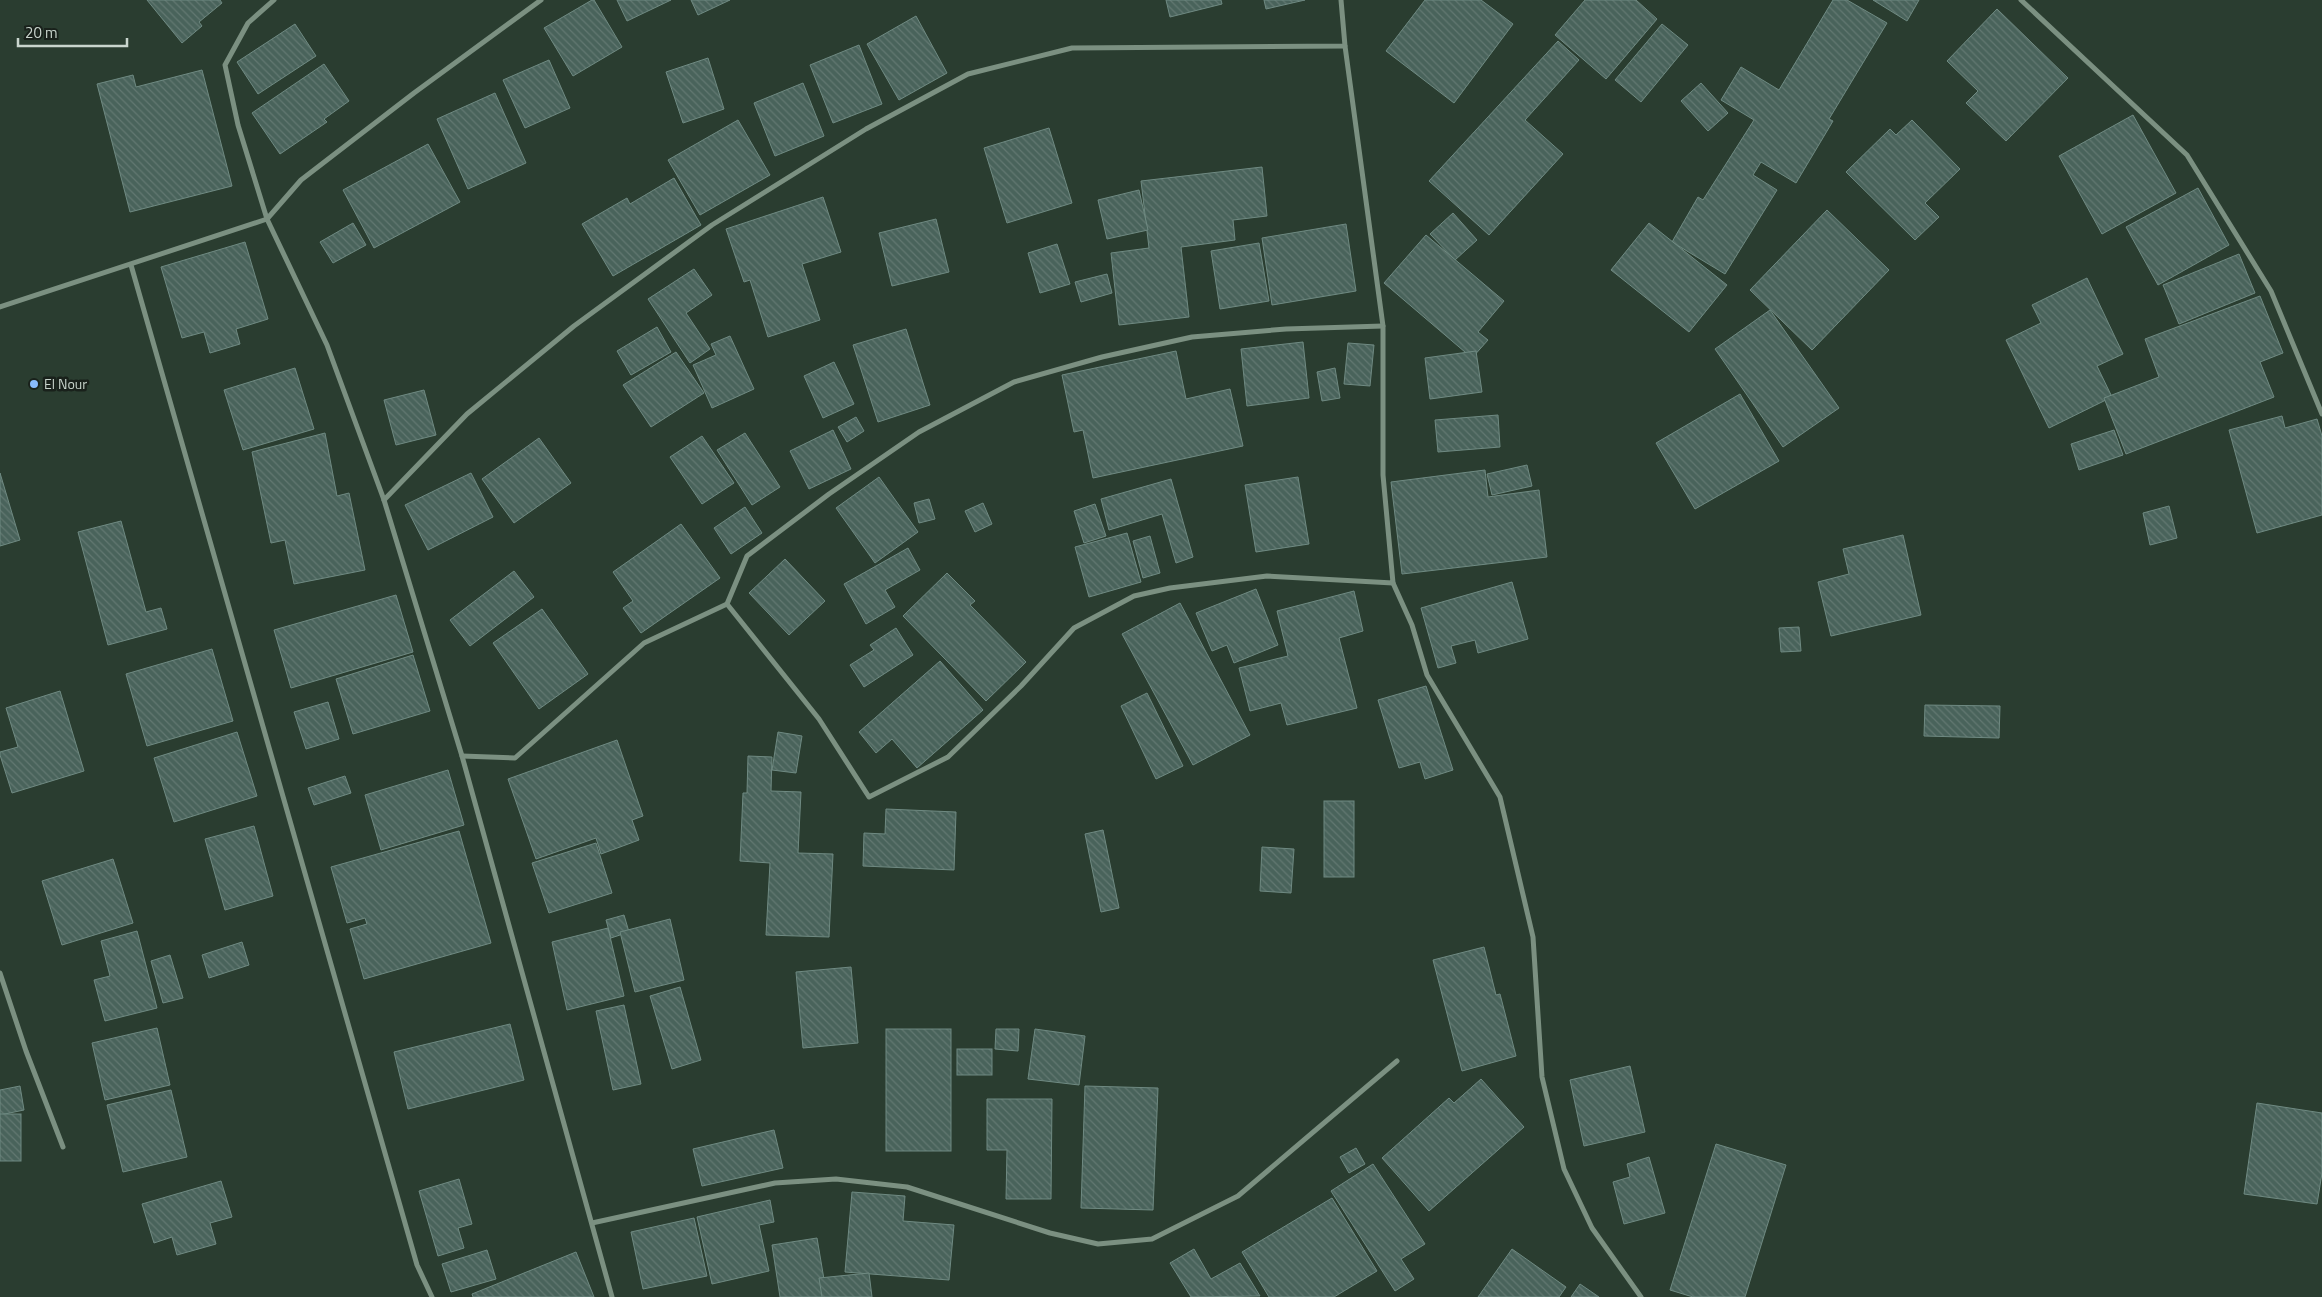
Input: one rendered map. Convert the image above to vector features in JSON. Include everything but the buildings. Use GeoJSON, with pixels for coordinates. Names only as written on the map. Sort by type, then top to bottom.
{"type":"FeatureCollection","features":[{"type":"Feature","properties":{"kind":"street"},"geometry":{"type":"LineString","coordinates":[[274,0],[248,24],[225,65],[238,125],[267,219],[328,345],[384,500],[462,756],[612,1297]]}},
{"type":"Feature","properties":{"kind":"street"},"geometry":{"type":"LineString","coordinates":[[0,307],[267,219],[301,180],[414,93],[541,0]]}},
{"type":"Feature","properties":{"kind":"street"},"geometry":{"type":"LineString","coordinates":[[1342,0],[1345,46],[1383,326],[1383,474],[1394,583],[1412,625],[1427,675],[1500,797],[1533,937],[1542,1077],[1564,1169],[1592,1228],[1641,1297]]}},
{"type":"Feature","properties":{"kind":"street"},"geometry":{"type":"LineString","coordinates":[[2021,0],[2187,155],[2271,291],[2322,414]]}},
{"type":"Feature","properties":{"kind":"street"},"geometry":{"type":"LineString","coordinates":[[384,500],[467,414],[582,320],[712,225],[866,128],[968,74],[1072,48],[1345,46]]}},
{"type":"Feature","properties":{"kind":"street"},"geometry":{"type":"LineString","coordinates":[[130,264],[417,1265],[432,1297]]}},
{"type":"Feature","properties":{"kind":"street"},"geometry":{"type":"LineString","coordinates":[[462,756],[514,758],[644,643],[727,604],[747,556],[829,494],[919,432],[1014,382],[1102,357],[1192,338],[1286,329],[1383,326]]}},
{"type":"Feature","properties":{"kind":"street"},"geometry":{"type":"LineString","coordinates":[[727,604],[819,719],[870,797],[948,757],[1021,686],[1074,628],[1134,596],[1170,588],[1267,576],[1394,583]]}},
{"type":"Feature","properties":{"kind":"street"},"geometry":{"type":"LineString","coordinates":[[0,973],[26,1052],[63,1147]]}},
{"type":"Feature","properties":{"kind":"street"},"geometry":{"type":"LineString","coordinates":[[592,1223],[775,1183],[836,1179],[907,1187],[1050,1234],[1098,1244],[1152,1238],[1238,1196],[1397,1061]]}},
{"type":"Feature","properties":{"kind":"place","name":"El Nour"},"geometry":{"type":"Point","coordinates":[34,384]}}]}
